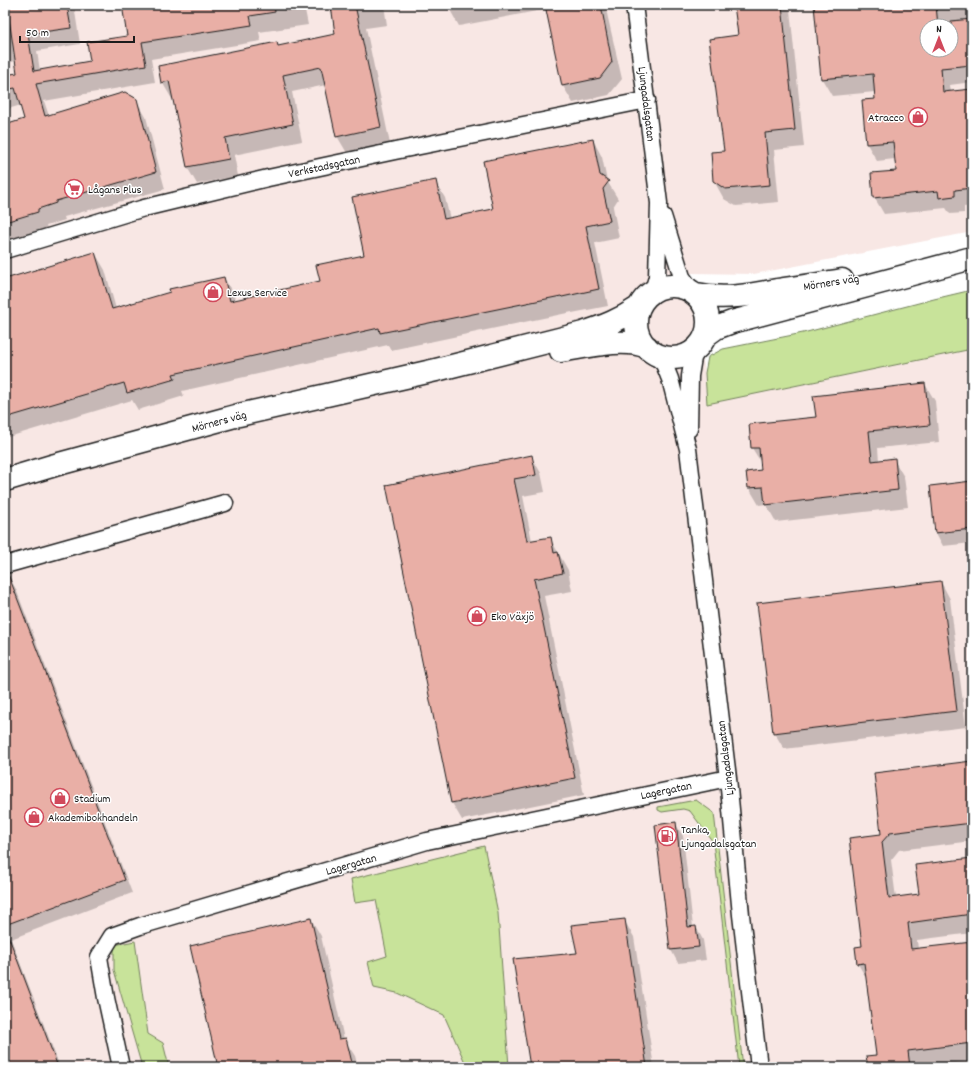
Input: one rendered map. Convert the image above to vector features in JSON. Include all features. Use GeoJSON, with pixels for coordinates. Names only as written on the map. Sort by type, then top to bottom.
{"type":"FeatureCollection","features":[{"type":"Feature","properties":{"kind":"main road","name":"Mörners väg"},"geometry":{"type":"LineString","coordinates":[[695,293],[707,297],[753,294],[969,259]]}},
{"type":"Feature","properties":{"kind":"main road","name":"Mörners väg"},"geometry":{"type":"LineString","coordinates":[[704,339],[716,328],[732,322],[969,259]]}},
{"type":"Feature","properties":{"kind":"main road"},"geometry":{"type":"LineString","coordinates":[[666,286],[682,286],[695,293],[703,302],[708,313],[707,331],[704,339],[690,353],[677,357],[662,356],[649,349],[641,340],[637,328],[637,313],[646,299],[666,286]]}},
{"type":"Feature","properties":{"kind":"main road","name":"Mörners väg"},"geometry":{"type":"LineString","coordinates":[[5,480],[54,465],[239,415],[436,370],[583,333],[606,326],[624,317],[646,299]]}},
{"type":"Feature","properties":{"kind":"main road","name":"Mörners väg"},"geometry":{"type":"LineString","coordinates":[[436,370],[610,344],[641,344],[649,349]]}},
{"type":"Feature","properties":{"kind":"street","name":"Ljungadalsgatan"},"geometry":{"type":"LineString","coordinates":[[634,5],[659,203],[658,277],[646,299]]}},
{"type":"Feature","properties":{"kind":"street","name":"Verkstadsgatan"},"geometry":{"type":"LineString","coordinates":[[5,250],[144,208],[268,178],[646,100]]}},
{"type":"Feature","properties":{"kind":"street","name":"Ljungadalsgatan"},"geometry":{"type":"LineString","coordinates":[[659,203],[682,277],[695,293]]}},
{"type":"Feature","properties":{"kind":"street","name":"Ljungadalsgatan"},"geometry":{"type":"LineString","coordinates":[[688,449],[690,376],[693,358],[704,339]]}},
{"type":"Feature","properties":{"kind":"street","name":"Ljungadalsgatan"},"geometry":{"type":"LineString","coordinates":[[649,349],[664,364],[670,379],[688,449],[728,778],[741,915],[759,1067]]}},
{"type":"Feature","properties":{"kind":"street"},"geometry":{"type":"LineString","coordinates":[[5,565],[225,504]]}},
{"type":"Feature","properties":{"kind":"street","name":"Lagergatan"},"geometry":{"type":"LineString","coordinates":[[121,1067],[98,956],[112,936],[140,926],[426,841],[728,778]]}},
{"type":"Feature","properties":{"kind":"shaded area"},"geometry":{"type":"Polygon","coordinates":[[[5,5],[972,5],[972,232],[754,274],[691,273],[705,373],[707,404],[972,349],[972,1067],[5,1067],[5,5]]]}},
{"type":"Feature","properties":{"kind":"green space"},"geometry":{"type":"Polygon","coordinates":[[[972,290],[972,349],[707,404],[705,373],[708,357],[723,349],[803,333],[972,290]]]}},
{"type":"Feature","properties":{"kind":"green space"},"geometry":{"type":"Polygon","coordinates":[[[696,800],[714,813],[743,1067],[739,1067],[713,842],[690,811],[683,809],[662,812],[658,810],[658,807],[696,800]]]}},
{"type":"Feature","properties":{"kind":"green space"},"geometry":{"type":"Polygon","coordinates":[[[484,846],[498,913],[509,1067],[467,1067],[444,1015],[397,993],[374,988],[368,962],[387,956],[376,900],[355,903],[351,879],[484,846]]]}},
{"type":"Feature","properties":{"kind":"green space"},"geometry":{"type":"Polygon","coordinates":[[[135,941],[148,1034],[163,1043],[169,1067],[142,1067],[114,970],[114,945],[135,941]]]}},
{"type":"Feature","properties":{"kind":"building"},"geometry":{"type":"Polygon","coordinates":[[[7,5],[67,5],[71,28],[28,34],[34,71],[90,61],[87,42],[127,36],[122,5],[274,5],[275,12],[250,16],[252,25],[142,42],[146,65],[36,84],[45,116],[125,92],[137,99],[156,172],[56,201],[56,203],[38,209],[38,212],[5,222],[5,125],[24,119],[15,88],[5,90],[5,75],[17,73],[7,5]]]}},
{"type":"Feature","properties":{"kind":"building"},"geometry":{"type":"Polygon","coordinates":[[[331,5],[355,5],[381,127],[336,137],[321,67],[283,75],[293,124],[225,138],[229,159],[187,167],[169,81],[161,83],[158,66],[277,42],[278,46],[335,34],[331,5]]]}},
{"type":"Feature","properties":{"kind":"building"},"geometry":{"type":"Polygon","coordinates":[[[545,5],[601,5],[612,62],[600,78],[562,86],[545,5]]]}},
{"type":"Feature","properties":{"kind":"building"},"geometry":{"type":"Polygon","coordinates":[[[734,5],[782,5],[795,130],[765,133],[770,185],[725,189],[713,181],[711,152],[724,151],[709,39],[738,35],[734,5]]]}},
{"type":"Feature","properties":{"kind":"building","name":"Atracco"},"geometry":{"type":"Polygon","coordinates":[[[814,5],[936,5],[937,18],[919,18],[919,58],[959,58],[959,20],[972,19],[972,65],[941,68],[943,92],[972,89],[972,188],[955,190],[955,196],[939,198],[938,191],[873,198],[871,173],[896,171],[893,142],[866,144],[862,100],[875,99],[873,74],[821,79],[814,5]]]}},
{"type":"Feature","properties":{"kind":"building"},"geometry":{"type":"Polygon","coordinates":[[[593,139],[600,175],[609,181],[603,189],[610,221],[586,226],[599,289],[380,333],[379,328],[173,374],[175,379],[127,393],[124,383],[5,418],[5,279],[95,252],[112,309],[170,292],[169,289],[224,277],[230,301],[320,281],[316,265],[364,255],[352,197],[436,180],[444,219],[493,209],[483,161],[593,139]]]}},
{"type":"Feature","properties":{"kind":"building"},"geometry":{"type":"Polygon","coordinates":[[[925,383],[930,425],[869,431],[872,461],[895,458],[898,490],[765,505],[763,487],[748,488],[746,472],[761,470],[759,448],[751,448],[749,424],[816,417],[813,396],[925,383]]]}},
{"type":"Feature","properties":{"kind":"building","name":"Eko Växjö"},"geometry":{"type":"Polygon","coordinates":[[[532,455],[536,475],[514,479],[527,541],[551,537],[554,553],[558,552],[563,573],[534,579],[575,778],[451,803],[386,485],[532,455]]]}},
{"type":"Feature","properties":{"kind":"building"},"geometry":{"type":"Polygon","coordinates":[[[972,481],[972,529],[935,533],[930,486],[972,481]]]}},
{"type":"Feature","properties":{"kind":"building"},"geometry":{"type":"Polygon","coordinates":[[[5,574],[8,574],[125,880],[5,925],[5,574]]]}},
{"type":"Feature","properties":{"kind":"building"},"geometry":{"type":"Polygon","coordinates":[[[941,581],[957,711],[773,733],[757,603],[941,581]]]}},
{"type":"Feature","properties":{"kind":"building"},"geometry":{"type":"Polygon","coordinates":[[[972,761],[972,823],[890,833],[882,842],[889,898],[919,894],[915,865],[972,858],[972,914],[908,923],[911,949],[972,942],[972,1043],[908,1051],[910,1067],[868,1067],[866,1056],[876,1055],[864,963],[857,964],[855,947],[862,946],[849,838],[881,834],[874,773],[972,761]]]}},
{"type":"Feature","properties":{"kind":"building"},"geometry":{"type":"Polygon","coordinates":[[[676,822],[688,927],[696,926],[699,947],[670,950],[655,825],[676,822]]]}},
{"type":"Feature","properties":{"kind":"building"},"geometry":{"type":"Polygon","coordinates":[[[311,918],[339,1039],[346,1038],[353,1067],[218,1067],[190,946],[311,918]]]}},
{"type":"Feature","properties":{"kind":"building"},"geometry":{"type":"Polygon","coordinates":[[[625,919],[647,1067],[530,1067],[513,959],[577,953],[571,925],[625,919]]]}},
{"type":"Feature","properties":{"kind":"building"},"geometry":{"type":"Polygon","coordinates":[[[6,930],[58,1067],[5,1067],[6,930]]]}},
{"type":"Feature","properties":{"kind":"place","name":"Atracco"},"geometry":{"type":"Point","coordinates":[918,117]}},
{"type":"Feature","properties":{"kind":"place","name":"Lågans Plus"},"geometry":{"type":"Point","coordinates":[74,189]}},
{"type":"Feature","properties":{"kind":"place","name":"Lexus Service"},"geometry":{"type":"Point","coordinates":[213,292]}},
{"type":"Feature","properties":{"kind":"place","name":"Eko Växjö"},"geometry":{"type":"Point","coordinates":[477,616]}},
{"type":"Feature","properties":{"kind":"place","name":"Stadium"},"geometry":{"type":"Point","coordinates":[60,798]}},
{"type":"Feature","properties":{"kind":"place","name":"Akademibokhandeln"},"geometry":{"type":"Point","coordinates":[34,817]}},
{"type":"Feature","properties":{"kind":"place","name":"Tanka, Ljungadalsgatan"},"geometry":{"type":"Point","coordinates":[667,836]}}]}
